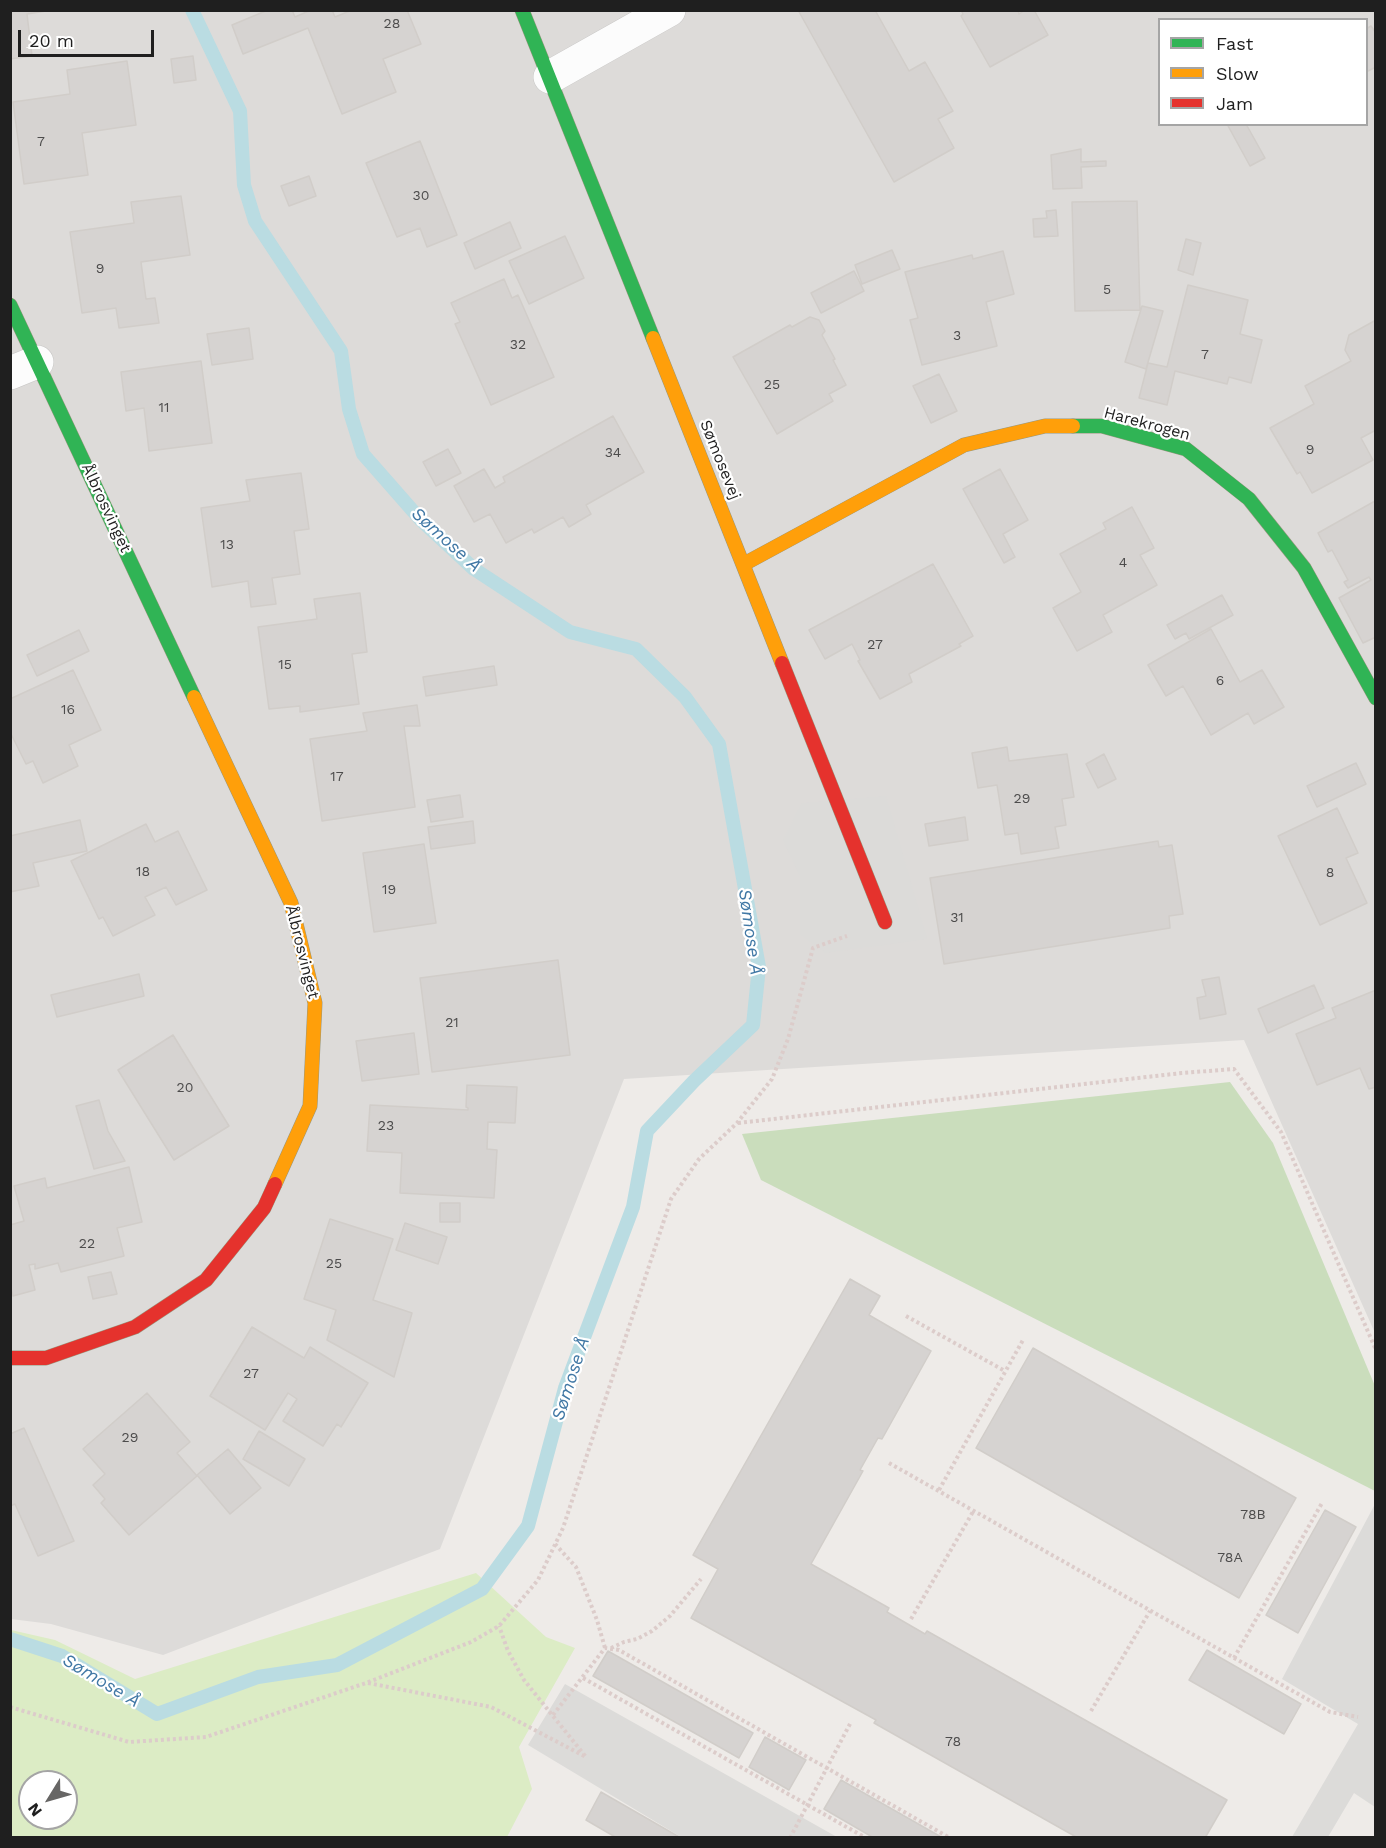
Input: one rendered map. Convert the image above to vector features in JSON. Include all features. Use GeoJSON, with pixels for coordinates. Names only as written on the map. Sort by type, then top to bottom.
{"type":"FeatureCollection","features":[{"type":"Feature","properties":{"kind":"street","name":"Sømosevej"},"geometry":{"type":"LineString","coordinates":[[522,10],[885,922]]}},
{"type":"Feature","properties":{"kind":"street"},"geometry":{"type":"LineString","coordinates":[[550,77],[669,10]]}},
{"type":"Feature","properties":{"kind":"street","name":"Ålbrosvinget"},"geometry":{"type":"LineString","coordinates":[[10,305],[24,368],[291,903],[315,1003],[310,1106],[264,1208],[206,1280],[135,1327],[46,1358],[10,1358]]}},
{"type":"Feature","properties":{"kind":"street","name":"Harekrogen"},"geometry":{"type":"LineString","coordinates":[[744,564],[964,445],[1045,426],[1102,426],[1186,448],[1249,499],[1304,568],[1376,698]]}},
{"type":"Feature","properties":{"kind":"path"},"geometry":{"type":"LineString","coordinates":[[10,1707],[129,1742],[206,1737],[366,1683],[471,1642],[500,1626],[538,1580],[563,1528],[671,1199],[699,1159],[737,1123],[771,1079],[788,1039],[813,948],[885,922]]}},
{"type":"Feature","properties":{"kind":"path"},"geometry":{"type":"LineString","coordinates":[[737,1123],[1170,1074],[1234,1069],[1281,1132],[1376,1350]]}},
{"type":"Feature","properties":{"kind":"path"},"geometry":{"type":"LineString","coordinates":[[906,1316],[1006,1371]]}},
{"type":"Feature","properties":{"kind":"path"},"geometry":{"type":"LineString","coordinates":[[939,1490],[1023,1340]]}},
{"type":"Feature","properties":{"kind":"path"},"geometry":{"type":"LineString","coordinates":[[889,1462],[1330,1712],[1358,1717]]}},
{"type":"Feature","properties":{"kind":"path"},"geometry":{"type":"LineString","coordinates":[[1233,1658],[1322,1503]]}},
{"type":"Feature","properties":{"kind":"path"},"geometry":{"type":"LineString","coordinates":[[911,1619],[974,1510]]}},
{"type":"Feature","properties":{"kind":"path"},"geometry":{"type":"LineString","coordinates":[[555,1544],[576,1567],[608,1648]]}},
{"type":"Feature","properties":{"kind":"path"},"geometry":{"type":"LineString","coordinates":[[553,1715],[608,1648],[637,1639],[652,1631],[670,1616],[701,1579]]}},
{"type":"Feature","properties":{"kind":"path"},"geometry":{"type":"LineString","coordinates":[[1091,1711],[1150,1611]]}},
{"type":"Feature","properties":{"kind":"path"},"geometry":{"type":"LineString","coordinates":[[366,1683],[491,1707],[586,1757],[524,1680],[508,1651],[500,1626]]}},
{"type":"Feature","properties":{"kind":"path"},"geometry":{"type":"LineString","coordinates":[[608,1648],[619,1650],[950,1838]]}},
{"type":"Feature","properties":{"kind":"path"},"geometry":{"type":"LineString","coordinates":[[583,1678],[866,1838]]}},
{"type":"Feature","properties":{"kind":"path"},"geometry":{"type":"LineString","coordinates":[[790,1838],[851,1722]]}},
{"type":"Feature","properties":{"kind":"shaded area"},"geometry":{"type":"Polygon","coordinates":[[[11,11],[1375,11],[1375,1333],[1244,1040],[624,1079],[440,1549],[163,1655],[51,1624],[11,1619],[11,11]]]}},
{"type":"Feature","properties":{"kind":"shaded area"},"geometry":{"type":"Polygon","coordinates":[[[886,796],[927,939],[826,953],[800,934],[800,876],[783,840],[802,803],[886,796]]]}},
{"type":"Feature","properties":{"kind":"shaded area"},"geometry":{"type":"Polygon","coordinates":[[[1375,1504],[1375,1807],[1354,1793],[1328,1837],[1292,1837],[1358,1724],[1282,1679],[1375,1504]]]}},
{"type":"Feature","properties":{"kind":"shaded area"},"geometry":{"type":"Polygon","coordinates":[[[565,1684],[837,1837],[681,1837],[528,1745],[565,1684]]]}},
{"type":"Feature","properties":{"kind":"green space"},"geometry":{"type":"Polygon","coordinates":[[[1230,1082],[1273,1143],[1375,1386],[1375,1491],[761,1180],[742,1134],[1230,1082]]]}},
{"type":"Feature","properties":{"kind":"green space"},"geometry":{"type":"Polygon","coordinates":[[[476,1573],[546,1637],[575,1648],[519,1747],[532,1789],[507,1837],[11,1837],[11,1630],[55,1640],[135,1679],[476,1573]]]}},
{"type":"Feature","properties":{"kind":"building"},"geometry":{"type":"Polygon","coordinates":[[[10,10],[52,10],[27,14],[32,56],[10,59],[10,10]]]}},
{"type":"Feature","properties":{"kind":"building"},"geometry":{"type":"Polygon","coordinates":[[[268,10],[292,10],[295,17],[311,10],[332,10],[335,17],[352,10],[407,10],[421,44],[383,59],[396,92],[342,114],[308,28],[243,54],[232,25],[268,10]]]}},
{"type":"Feature","properties":{"kind":"building"},"geometry":{"type":"Polygon","coordinates":[[[798,10],[875,10],[909,71],[925,62],[953,111],[938,119],[954,148],[894,182],[798,10]]]}},
{"type":"Feature","properties":{"kind":"building"},"geometry":{"type":"Polygon","coordinates":[[[961,10],[1018,10],[1019,14],[1025,10],[1034,10],[1048,35],[990,67],[961,16],[963,14],[961,10]]]}},
{"type":"Feature","properties":{"kind":"building"},"geometry":{"type":"Polygon","coordinates":[[[1371,26],[1376,33],[1376,67],[1368,71],[1368,28],[1371,26]]]}},
{"type":"Feature","properties":{"kind":"building"},"geometry":{"type":"Polygon","coordinates":[[[193,56],[196,80],[174,83],[171,59],[193,56]]]}},
{"type":"Feature","properties":{"kind":"building"},"geometry":{"type":"Polygon","coordinates":[[[127,61],[136,125],[82,133],[88,175],[24,184],[13,102],[70,94],[67,70],[127,61]]]}},
{"type":"Feature","properties":{"kind":"building"},"geometry":{"type":"Polygon","coordinates":[[[1228,126],[1247,126],[1265,158],[1250,166],[1228,126]]]}},
{"type":"Feature","properties":{"kind":"building"},"geometry":{"type":"Polygon","coordinates":[[[420,141],[457,235],[427,247],[420,228],[397,237],[366,163],[420,141]]]}},
{"type":"Feature","properties":{"kind":"building"},"geometry":{"type":"Polygon","coordinates":[[[1081,149],[1081,162],[1106,161],[1106,166],[1081,167],[1082,188],[1053,189],[1051,155],[1081,149]]]}},
{"type":"Feature","properties":{"kind":"building"},"geometry":{"type":"Polygon","coordinates":[[[309,176],[316,196],[289,206],[281,186],[309,176]]]}},
{"type":"Feature","properties":{"kind":"building"},"geometry":{"type":"Polygon","coordinates":[[[181,196],[190,255],[141,262],[146,299],[155,298],[159,323],[119,328],[116,308],[82,313],[70,232],[134,223],[131,202],[181,196]]]}},
{"type":"Feature","properties":{"kind":"building"},"geometry":{"type":"Polygon","coordinates":[[[1137,201],[1140,310],[1075,311],[1072,202],[1137,201]]]}},
{"type":"Feature","properties":{"kind":"building"},"geometry":{"type":"Polygon","coordinates":[[[1056,210],[1058,236],[1034,237],[1033,219],[1047,218],[1046,211],[1056,210]]]}},
{"type":"Feature","properties":{"kind":"building"},"geometry":{"type":"Polygon","coordinates":[[[510,222],[521,248],[475,269],[464,243],[510,222]]]}},
{"type":"Feature","properties":{"kind":"building"},"geometry":{"type":"Polygon","coordinates":[[[565,236],[584,278],[529,304],[509,261],[565,236]]]}},
{"type":"Feature","properties":{"kind":"building"},"geometry":{"type":"Polygon","coordinates":[[[1186,239],[1201,243],[1193,275],[1178,270],[1186,239]]]}},
{"type":"Feature","properties":{"kind":"building"},"geometry":{"type":"Polygon","coordinates":[[[892,250],[900,269],[862,284],[855,265],[892,250]]]}},
{"type":"Feature","properties":{"kind":"building"},"geometry":{"type":"Polygon","coordinates":[[[1003,251],[1014,294],[986,302],[997,346],[922,365],[910,320],[918,318],[905,272],[972,255],[973,259],[1003,251]]]}},
{"type":"Feature","properties":{"kind":"building"},"geometry":{"type":"Polygon","coordinates":[[[854,271],[864,291],[821,313],[811,293],[854,271]]]}},
{"type":"Feature","properties":{"kind":"building"},"geometry":{"type":"Polygon","coordinates":[[[504,279],[512,298],[518,295],[554,377],[491,405],[455,324],[460,322],[451,303],[504,279]]]}},
{"type":"Feature","properties":{"kind":"building"},"geometry":{"type":"Polygon","coordinates":[[[1188,285],[1248,300],[1240,334],[1262,340],[1251,383],[1229,377],[1227,384],[1175,371],[1167,405],[1139,398],[1148,363],[1167,367],[1188,285]]]}},
{"type":"Feature","properties":{"kind":"building"},"geometry":{"type":"Polygon","coordinates":[[[1142,306],[1163,311],[1146,369],[1125,362],[1142,306]]]}},
{"type":"Feature","properties":{"kind":"building"},"geometry":{"type":"Polygon","coordinates":[[[810,317],[819,320],[825,331],[822,335],[846,385],[829,394],[833,401],[777,434],[733,357],[790,325],[792,327],[810,317]]]}},
{"type":"Feature","properties":{"kind":"building"},"geometry":{"type":"Polygon","coordinates":[[[1376,320],[1376,430],[1361,438],[1373,460],[1312,493],[1300,472],[1297,474],[1270,428],[1314,404],[1305,386],[1351,361],[1345,350],[1349,335],[1376,320]]]}},
{"type":"Feature","properties":{"kind":"building"},"geometry":{"type":"Polygon","coordinates":[[[249,328],[253,359],[212,365],[207,334],[249,328]]]}},
{"type":"Feature","properties":{"kind":"building"},"geometry":{"type":"Polygon","coordinates":[[[201,361],[212,443],[149,451],[144,408],[126,411],[121,372],[201,361]]]}},
{"type":"Feature","properties":{"kind":"building"},"geometry":{"type":"Polygon","coordinates":[[[939,374],[957,411],[931,423],[913,386],[939,374]]]}},
{"type":"Feature","properties":{"kind":"building"},"geometry":{"type":"Polygon","coordinates":[[[613,416],[644,472],[586,505],[591,514],[569,527],[563,517],[534,533],[532,529],[506,543],[490,514],[474,522],[454,486],[484,469],[495,488],[505,482],[503,477],[613,416]]]}},
{"type":"Feature","properties":{"kind":"building"},"geometry":{"type":"Polygon","coordinates":[[[448,449],[461,473],[436,486],[423,462],[448,449]]]}},
{"type":"Feature","properties":{"kind":"building"},"geometry":{"type":"Polygon","coordinates":[[[1000,469],[1028,520],[1003,534],[1015,557],[1004,563],[963,489],[1000,469]]]}},
{"type":"Feature","properties":{"kind":"building"},"geometry":{"type":"Polygon","coordinates":[[[301,473],[309,529],[294,531],[300,574],[272,578],[276,604],[251,607],[248,581],[212,587],[201,508],[250,501],[246,480],[301,473]]]}},
{"type":"Feature","properties":{"kind":"building"},"geometry":{"type":"Polygon","coordinates":[[[1375,501],[1376,637],[1363,643],[1339,598],[1371,580],[1369,577],[1348,588],[1344,582],[1348,580],[1332,550],[1328,552],[1318,533],[1375,501]]]}},
{"type":"Feature","properties":{"kind":"building"},"geometry":{"type":"Polygon","coordinates":[[[1132,507],[1154,548],[1140,555],[1157,585],[1103,615],[1112,632],[1077,651],[1053,608],[1081,592],[1060,554],[1106,529],[1103,523],[1132,507]]]}},
{"type":"Feature","properties":{"kind":"building"},"geometry":{"type":"Polygon","coordinates":[[[933,564],[973,636],[959,644],[961,646],[909,674],[912,682],[880,699],[858,661],[860,660],[852,644],[825,659],[809,630],[933,564]]]}},
{"type":"Feature","properties":{"kind":"building"},"geometry":{"type":"Polygon","coordinates":[[[360,593],[367,652],[352,654],[359,704],[300,712],[300,706],[269,709],[258,627],[317,619],[314,599],[360,593]]]}},
{"type":"Feature","properties":{"kind":"building"},"geometry":{"type":"Polygon","coordinates":[[[1222,595],[1233,615],[1189,639],[1186,633],[1175,639],[1167,625],[1222,595]]]}},
{"type":"Feature","properties":{"kind":"building"},"geometry":{"type":"Polygon","coordinates":[[[1211,629],[1240,682],[1262,670],[1284,707],[1254,724],[1248,713],[1211,735],[1183,686],[1166,696],[1148,665],[1211,629]]]}},
{"type":"Feature","properties":{"kind":"building"},"geometry":{"type":"Polygon","coordinates":[[[79,630],[89,651],[37,676],[27,655],[79,630]]]}},
{"type":"Feature","properties":{"kind":"building"},"geometry":{"type":"Polygon","coordinates":[[[494,666],[497,685],[426,696],[423,677],[494,666]]]}},
{"type":"Feature","properties":{"kind":"building"},"geometry":{"type":"Polygon","coordinates":[[[73,670],[101,730],[69,745],[78,766],[43,783],[33,761],[26,764],[10,732],[10,699],[73,670]]]}},
{"type":"Feature","properties":{"kind":"building"},"geometry":{"type":"Polygon","coordinates":[[[417,705],[420,726],[404,726],[415,807],[322,821],[310,739],[367,731],[363,713],[417,705]]]}},
{"type":"Feature","properties":{"kind":"building"},"geometry":{"type":"Polygon","coordinates":[[[1007,747],[1009,761],[1067,754],[1074,797],[1062,799],[1066,825],[1055,827],[1059,848],[1021,854],[1018,833],[1005,835],[997,785],[978,788],[972,753],[1007,747]]]}},
{"type":"Feature","properties":{"kind":"building"},"geometry":{"type":"Polygon","coordinates":[[[1104,754],[1116,779],[1098,788],[1086,764],[1104,754]]]}},
{"type":"Feature","properties":{"kind":"building"},"geometry":{"type":"Polygon","coordinates":[[[1356,763],[1366,784],[1317,807],[1307,786],[1356,763]]]}},
{"type":"Feature","properties":{"kind":"building"},"geometry":{"type":"Polygon","coordinates":[[[460,795],[463,817],[431,822],[427,800],[460,795]]]}},
{"type":"Feature","properties":{"kind":"building"},"geometry":{"type":"Polygon","coordinates":[[[1337,808],[1358,853],[1346,858],[1367,903],[1320,925],[1278,836],[1337,808]]]}},
{"type":"Feature","properties":{"kind":"building"},"geometry":{"type":"Polygon","coordinates":[[[965,817],[968,840],[929,846],[925,824],[965,817]]]}},
{"type":"Feature","properties":{"kind":"building"},"geometry":{"type":"Polygon","coordinates":[[[80,820],[87,851],[33,863],[39,886],[10,892],[10,836],[80,820]]]}},
{"type":"Feature","properties":{"kind":"building"},"geometry":{"type":"Polygon","coordinates":[[[473,821],[475,843],[431,849],[428,827],[473,821]]]}},
{"type":"Feature","properties":{"kind":"building"},"geometry":{"type":"Polygon","coordinates":[[[146,824],[155,842],[178,831],[207,890],[176,905],[166,887],[145,897],[155,915],[113,936],[103,917],[99,919],[71,861],[146,824]]]}},
{"type":"Feature","properties":{"kind":"building"},"geometry":{"type":"Polygon","coordinates":[[[1158,841],[1159,847],[1172,845],[1183,914],[1169,916],[1170,928],[944,964],[930,878],[1158,841]]]}},
{"type":"Feature","properties":{"kind":"building"},"geometry":{"type":"Polygon","coordinates":[[[424,844],[436,923],[374,932],[363,853],[424,844]]]}},
{"type":"Feature","properties":{"kind":"building"},"geometry":{"type":"Polygon","coordinates":[[[558,960],[570,1055],[432,1072],[420,978],[558,960]]]}},
{"type":"Feature","properties":{"kind":"building"},"geometry":{"type":"Polygon","coordinates":[[[139,974],[144,996],[57,1017],[51,995],[139,974]]]}},
{"type":"Feature","properties":{"kind":"building"},"geometry":{"type":"Polygon","coordinates":[[[1219,977],[1226,1014],[1200,1019],[1197,998],[1206,996],[1202,980],[1219,977]]]}},
{"type":"Feature","properties":{"kind":"building"},"geometry":{"type":"Polygon","coordinates":[[[1314,985],[1324,1008],[1268,1033],[1258,1009],[1314,985]]]}},
{"type":"Feature","properties":{"kind":"building"},"geometry":{"type":"Polygon","coordinates":[[[1376,990],[1376,1087],[1369,1089],[1360,1068],[1317,1085],[1296,1034],[1336,1018],[1332,1008],[1376,990]]]}},
{"type":"Feature","properties":{"kind":"building"},"geometry":{"type":"Polygon","coordinates":[[[414,1033],[419,1074],[362,1081],[356,1041],[414,1033]]]}},
{"type":"Feature","properties":{"kind":"building"},"geometry":{"type":"Polygon","coordinates":[[[173,1035],[229,1126],[174,1160],[118,1070],[173,1035]]]}},
{"type":"Feature","properties":{"kind":"building"},"geometry":{"type":"Polygon","coordinates":[[[467,1085],[517,1087],[515,1123],[488,1122],[487,1149],[497,1150],[494,1198],[400,1193],[402,1153],[367,1151],[370,1105],[468,1110],[466,1107],[467,1085]]]}},
{"type":"Feature","properties":{"kind":"building"},"geometry":{"type":"Polygon","coordinates":[[[99,1100],[108,1131],[125,1161],[94,1169],[76,1106],[99,1100]]]}},
{"type":"Feature","properties":{"kind":"building"},"geometry":{"type":"Polygon","coordinates":[[[129,1167],[142,1222],[117,1228],[124,1256],[61,1272],[58,1263],[35,1269],[35,1264],[29,1265],[35,1290],[13,1296],[10,1284],[10,1225],[24,1221],[14,1186],[45,1178],[47,1188],[129,1167]]]}},
{"type":"Feature","properties":{"kind":"building"},"geometry":{"type":"Polygon","coordinates":[[[440,1203],[460,1203],[460,1222],[440,1222],[440,1203]]]}},
{"type":"Feature","properties":{"kind":"building"},"geometry":{"type":"Polygon","coordinates":[[[330,1219],[393,1239],[373,1300],[412,1313],[394,1377],[327,1340],[336,1310],[304,1299],[330,1219]]]}},
{"type":"Feature","properties":{"kind":"building"},"geometry":{"type":"Polygon","coordinates":[[[405,1223],[447,1237],[438,1264],[396,1250],[405,1223]]]}},
{"type":"Feature","properties":{"kind":"building"},"geometry":{"type":"Polygon","coordinates":[[[111,1272],[117,1294],[93,1299],[88,1277],[111,1272]]]}},
{"type":"Feature","properties":{"kind":"building"},"geometry":{"type":"Polygon","coordinates":[[[850,1279],[880,1296],[869,1315],[931,1351],[882,1439],[878,1438],[860,1470],[863,1471],[811,1564],[889,1608],[887,1612],[925,1634],[927,1631],[1227,1800],[1205,1838],[1078,1838],[874,1723],[876,1720],[691,1618],[718,1569],[693,1555],[850,1279]]]}},
{"type":"Feature","properties":{"kind":"building"},"geometry":{"type":"Polygon","coordinates":[[[252,1327],[304,1358],[310,1347],[368,1383],[341,1427],[337,1424],[323,1446],[283,1421],[297,1399],[288,1393],[265,1430],[210,1396],[252,1327]]]}},
{"type":"Feature","properties":{"kind":"building"},"geometry":{"type":"Polygon","coordinates":[[[1033,1348],[1296,1498],[1239,1598],[976,1448],[1033,1348]]]}},
{"type":"Feature","properties":{"kind":"building"},"geometry":{"type":"Polygon","coordinates":[[[147,1393],[190,1442],[177,1453],[197,1476],[129,1535],[101,1503],[105,1499],[93,1485],[105,1474],[83,1449],[147,1393]]]}},
{"type":"Feature","properties":{"kind":"building"},"geometry":{"type":"Polygon","coordinates":[[[24,1428],[74,1541],[38,1556],[15,1504],[10,1506],[10,1434],[24,1428]]]}},
{"type":"Feature","properties":{"kind":"building"},"geometry":{"type":"Polygon","coordinates":[[[259,1431],[305,1459],[289,1486],[243,1459],[259,1431]]]}},
{"type":"Feature","properties":{"kind":"building"},"geometry":{"type":"Polygon","coordinates":[[[228,1449],[261,1488],[230,1514],[197,1475],[228,1449]]]}},
{"type":"Feature","properties":{"kind":"building"},"geometry":{"type":"Polygon","coordinates":[[[1325,1510],[1356,1527],[1298,1633],[1266,1615],[1325,1510]]]}},
{"type":"Feature","properties":{"kind":"building"},"geometry":{"type":"Polygon","coordinates":[[[1207,1650],[1301,1704],[1284,1734],[1189,1680],[1207,1650]]]}},
{"type":"Feature","properties":{"kind":"building"},"geometry":{"type":"Polygon","coordinates":[[[608,1651],[753,1733],[739,1758],[593,1676],[608,1651]]]}},
{"type":"Feature","properties":{"kind":"building"},"geometry":{"type":"Polygon","coordinates":[[[765,1737],[806,1760],[789,1790],[749,1767],[765,1737]]]}},
{"type":"Feature","properties":{"kind":"building"},"geometry":{"type":"Polygon","coordinates":[[[841,1780],[943,1838],[874,1838],[824,1809],[841,1780]]]}},
{"type":"Feature","properties":{"kind":"building"},"geometry":{"type":"Polygon","coordinates":[[[601,1792],[681,1838],[617,1838],[586,1820],[601,1792]]]}},
{"type":"Feature","properties":{"kind":"waterway","name":"Sømose Å"},"geometry":{"type":"LineString","coordinates":[[10,1639],[62,1656],[157,1714],[258,1677],[337,1665],[482,1589],[528,1526],[565,1388],[633,1207],[647,1131],[694,1081],[753,1025],[759,967],[719,744],[685,697],[636,649],[570,632],[474,569],[420,519],[363,454],[349,409],[341,351],[255,221],[244,185],[240,111],[192,10]]}},
{"type":"Feature","properties":{"kind":"traffic: fast"},"geometry":{"type":"LineString","coordinates":[[522,10],[653,338]]}},
{"type":"Feature","properties":{"kind":"traffic: fast"},"geometry":{"type":"LineString","coordinates":[[10,305],[194,697]]}},
{"type":"Feature","properties":{"kind":"traffic: fast"},"geometry":{"type":"LineString","coordinates":[[1073,426],[1102,426],[1186,449],[1249,499],[1304,568],[1376,698]]}},
{"type":"Feature","properties":{"kind":"traffic: slow"},"geometry":{"type":"LineString","coordinates":[[653,338],[782,663]]}},
{"type":"Feature","properties":{"kind":"traffic: slow"},"geometry":{"type":"LineString","coordinates":[[744,564],[964,445],[1045,426],[1073,426]]}},
{"type":"Feature","properties":{"kind":"traffic: slow"},"geometry":{"type":"LineString","coordinates":[[194,697],[291,903],[315,1003],[310,1106],[275,1184]]}},
{"type":"Feature","properties":{"kind":"traffic: jam"},"geometry":{"type":"LineString","coordinates":[[782,663],[885,922]]}},
{"type":"Feature","properties":{"kind":"traffic: jam"},"geometry":{"type":"LineString","coordinates":[[10,1358],[46,1358],[135,1327],[206,1280],[264,1208],[275,1184]]}}]}
